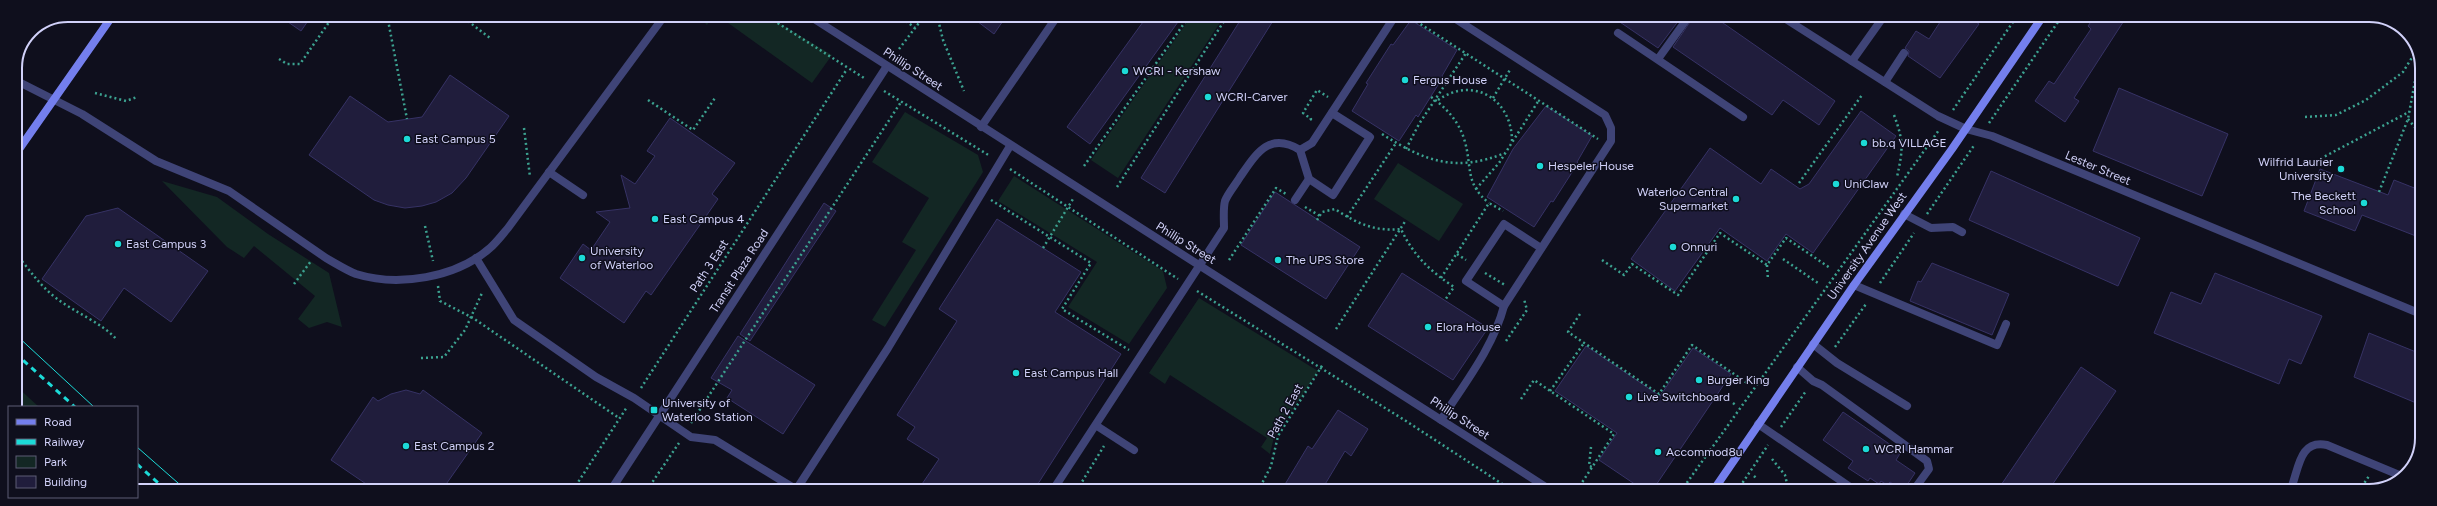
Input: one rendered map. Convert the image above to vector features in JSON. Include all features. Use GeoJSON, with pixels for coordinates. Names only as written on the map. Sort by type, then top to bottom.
{"type":"FeatureCollection","features":[{"type":"Feature","properties":{"kind":"main road"},"geometry":{"type":"LineString","coordinates":[[22,145],[108,22]]}},
{"type":"Feature","properties":{"kind":"main road","name":"University Avenue West"},"geometry":{"type":"LineString","coordinates":[[1718,484],[1854,285],[1966,129],[2039,22]]}},
{"type":"Feature","properties":{"kind":"street"},"geometry":{"type":"LineString","coordinates":[[22,84],[82,114],[156,161],[230,191],[317,252],[356,274],[407,279],[436,275],[476,258],[490,248],[508,228],[660,22]]}},
{"type":"Feature","properties":{"kind":"street","name":"Phillip Street"},"geometry":{"type":"LineString","coordinates":[[819,22],[980,127],[1541,484]]}},
{"type":"Feature","properties":{"kind":"street"},"geometry":{"type":"LineString","coordinates":[[980,127],[1053,22]]}},
{"type":"Feature","properties":{"kind":"street"},"geometry":{"type":"LineString","coordinates":[[1300,150],[1312,143],[1391,22]]}},
{"type":"Feature","properties":{"kind":"street"},"geometry":{"type":"LineString","coordinates":[[1441,420],[1499,326],[1504,306],[1611,141],[1609,121],[1605,115],[1459,22]]}},
{"type":"Feature","properties":{"kind":"street"},"geometry":{"type":"LineString","coordinates":[[1658,59],[1685,22]]}},
{"type":"Feature","properties":{"kind":"street","name":"Lester Street"},"geometry":{"type":"LineString","coordinates":[[1790,22],[1938,116],[1966,129],[1992,136],[2415,312]]}},
{"type":"Feature","properties":{"kind":"street"},"geometry":{"type":"LineString","coordinates":[[1852,61],[1880,22]]}},
{"type":"Feature","properties":{"kind":"street"},"geometry":{"type":"LineString","coordinates":[[1618,33],[1743,117]]}},
{"type":"Feature","properties":{"kind":"street"},"geometry":{"type":"LineString","coordinates":[[1885,82],[1904,54]]}},
{"type":"Feature","properties":{"kind":"street","name":"Transit Plaza Road"},"geometry":{"type":"LineString","coordinates":[[615,484],[887,66]]}},
{"type":"Feature","properties":{"kind":"street"},"geometry":{"type":"LineString","coordinates":[[1057,484],[1097,426],[1224,228],[1225,201],[1261,149],[1270,144],[1280,142],[1291,144],[1300,150],[1309,179],[1333,195],[1370,137],[1332,113]]}},
{"type":"Feature","properties":{"kind":"street"},"geometry":{"type":"LineString","coordinates":[[801,484],[888,348],[1010,146]]}},
{"type":"Feature","properties":{"kind":"street"},"geometry":{"type":"LineString","coordinates":[[549,172],[583,194]]}},
{"type":"Feature","properties":{"kind":"street"},"geometry":{"type":"LineString","coordinates":[[1295,200],[1309,179]]}},
{"type":"Feature","properties":{"kind":"street"},"geometry":{"type":"LineString","coordinates":[[1904,214],[1920,224],[1931,228],[1953,227],[1962,232]]}},
{"type":"Feature","properties":{"kind":"street"},"geometry":{"type":"LineString","coordinates":[[1504,306],[1466,281],[1469,276],[1504,224],[1541,248]]}},
{"type":"Feature","properties":{"kind":"street"},"geometry":{"type":"LineString","coordinates":[[476,258],[514,320],[596,377],[659,415],[691,437],[715,440],[787,484]]}},
{"type":"Feature","properties":{"kind":"street"},"geometry":{"type":"LineString","coordinates":[[1854,285],[1872,294],[1997,345],[2006,324]]}},
{"type":"Feature","properties":{"kind":"street"},"geometry":{"type":"LineString","coordinates":[[1813,344],[1828,357],[1907,406]]}},
{"type":"Feature","properties":{"kind":"street"},"geometry":{"type":"LineString","coordinates":[[1797,367],[1813,381],[1822,385],[1927,462],[1929,468],[1918,484]]}},
{"type":"Feature","properties":{"kind":"street"},"geometry":{"type":"LineString","coordinates":[[1758,424],[1846,484]]}},
{"type":"Feature","properties":{"kind":"street"},"geometry":{"type":"LineString","coordinates":[[1097,426],[1134,450]]}},
{"type":"Feature","properties":{"kind":"street"},"geometry":{"type":"LineString","coordinates":[[2292,484],[2302,455],[2309,446],[2316,443],[2327,445],[2397,474]]}},
{"type":"Feature","properties":{"kind":"path"},"geometry":{"type":"LineString","coordinates":[[278,59],[287,64],[300,64],[329,22]]}},
{"type":"Feature","properties":{"kind":"path"},"geometry":{"type":"LineString","coordinates":[[388,22],[407,119]]}},
{"type":"Feature","properties":{"kind":"path"},"geometry":{"type":"LineString","coordinates":[[469,22],[490,38]]}},
{"type":"Feature","properties":{"kind":"path"},"geometry":{"type":"LineString","coordinates":[[776,22],[859,75]]}},
{"type":"Feature","properties":{"kind":"path"},"geometry":{"type":"LineString","coordinates":[[907,22],[915,28]]}},
{"type":"Feature","properties":{"kind":"path"},"geometry":{"type":"LineString","coordinates":[[899,49],[920,22]]}},
{"type":"Feature","properties":{"kind":"path"},"geometry":{"type":"LineString","coordinates":[[939,22],[943,40],[964,91]]}},
{"type":"Feature","properties":{"kind":"path"},"geometry":{"type":"LineString","coordinates":[[1084,166],[1186,22]]}},
{"type":"Feature","properties":{"kind":"path"},"geometry":{"type":"LineString","coordinates":[[1117,187],[1224,22]]}},
{"type":"Feature","properties":{"kind":"path"},"geometry":{"type":"LineString","coordinates":[[1417,22],[1598,138],[1594,144]]}},
{"type":"Feature","properties":{"kind":"path"},"geometry":{"type":"LineString","coordinates":[[1964,94],[2013,22]]}},
{"type":"Feature","properties":{"kind":"path"},"geometry":{"type":"LineString","coordinates":[[2000,107],[2058,22]]}},
{"type":"Feature","properties":{"kind":"path"},"geometry":{"type":"LineString","coordinates":[[1466,53],[1436,101],[1419,124],[1406,149],[1435,161],[1468,163],[1493,158],[1505,153]]}},
{"type":"Feature","properties":{"kind":"path"},"geometry":{"type":"LineString","coordinates":[[2305,117],[2336,115],[2366,100],[2403,72],[2413,56]]}},
{"type":"Feature","properties":{"kind":"path"},"geometry":{"type":"LineString","coordinates":[[1492,98],[1513,65]]}},
{"type":"Feature","properties":{"kind":"path","name":"Path 3 East"},"geometry":{"type":"LineString","coordinates":[[638,393],[847,68]]}},
{"type":"Feature","properties":{"kind":"path"},"geometry":{"type":"LineString","coordinates":[[2379,192],[2408,119],[2415,80]]}},
{"type":"Feature","properties":{"kind":"path"},"geometry":{"type":"LineString","coordinates":[[1436,101],[1444,95],[1464,90],[1484,93],[1492,98],[1506,113],[1510,122],[1512,142]]}},
{"type":"Feature","properties":{"kind":"path"},"geometry":{"type":"LineString","coordinates":[[95,93],[126,101],[137,97]]}},
{"type":"Feature","properties":{"kind":"path"},"geometry":{"type":"LineString","coordinates":[[1799,183],[1862,95]]}},
{"type":"Feature","properties":{"kind":"path"},"geometry":{"type":"LineString","coordinates":[[1431,97],[1458,123],[1466,142],[1471,181],[1476,189],[1489,203],[1507,214]]}},
{"type":"Feature","properties":{"kind":"path"},"geometry":{"type":"LineString","coordinates":[[648,100],[693,130],[715,98]]}},
{"type":"Feature","properties":{"kind":"path"},"geometry":{"type":"LineString","coordinates":[[1476,189],[1492,172],[1539,100]]}},
{"type":"Feature","properties":{"kind":"path"},"geometry":{"type":"LineString","coordinates":[[688,427],[900,101],[1000,162],[1068,208],[1319,369],[1406,421],[1502,484]]}},
{"type":"Feature","properties":{"kind":"path"},"geometry":{"type":"LineString","coordinates":[[2316,161],[2409,112]]}},
{"type":"Feature","properties":{"kind":"path"},"geometry":{"type":"LineString","coordinates":[[1894,115],[1902,138],[1902,154],[1897,177]]}},
{"type":"Feature","properties":{"kind":"path"},"geometry":{"type":"LineString","coordinates":[[2408,119],[2415,128]]}},
{"type":"Feature","properties":{"kind":"path"},"geometry":{"type":"LineString","coordinates":[[524,128],[532,195]]}},
{"type":"Feature","properties":{"kind":"path"},"geometry":{"type":"LineString","coordinates":[[1347,218],[1396,143]]}},
{"type":"Feature","properties":{"kind":"path","name":"University Avenue West"},"geometry":{"type":"LineString","coordinates":[[1686,484],[1930,143]]}},
{"type":"Feature","properties":{"kind":"path"},"geometry":{"type":"LineString","coordinates":[[1509,146],[1514,149]]}},
{"type":"Feature","properties":{"kind":"path"},"geometry":{"type":"LineString","coordinates":[[1828,357],[1969,154]]}},
{"type":"Feature","properties":{"kind":"path"},"geometry":{"type":"LineString","coordinates":[[1043,248],[1079,190]]}},
{"type":"Feature","properties":{"kind":"path"},"geometry":{"type":"LineString","coordinates":[[1229,260],[1274,191]]}},
{"type":"Feature","properties":{"kind":"path"},"geometry":{"type":"LineString","coordinates":[[1441,278],[1489,203]]}},
{"type":"Feature","properties":{"kind":"path"},"geometry":{"type":"LineString","coordinates":[[997,204],[1091,263],[1062,309],[1141,358]]}},
{"type":"Feature","properties":{"kind":"path"},"geometry":{"type":"LineString","coordinates":[[1317,220],[1322,212],[1334,209],[1347,218],[1378,229],[1401,229]]}},
{"type":"Feature","properties":{"kind":"path"},"geometry":{"type":"LineString","coordinates":[[1336,329],[1406,220]]}},
{"type":"Feature","properties":{"kind":"path"},"geometry":{"type":"LineString","coordinates":[[426,226],[433,261]]}},
{"type":"Feature","properties":{"kind":"path"},"geometry":{"type":"LineString","coordinates":[[1401,229],[1420,259],[1441,278],[1454,287],[1445,300]]}},
{"type":"Feature","properties":{"kind":"path"},"geometry":{"type":"LineString","coordinates":[[1602,260],[1624,275],[1632,264],[1678,295],[1720,233],[1767,265]]}},
{"type":"Feature","properties":{"kind":"path"},"geometry":{"type":"LineString","coordinates":[[1768,280],[1767,265],[1786,238],[1830,268]]}},
{"type":"Feature","properties":{"kind":"path"},"geometry":{"type":"LineString","coordinates":[[294,284],[317,252]]}},
{"type":"Feature","properties":{"kind":"path"},"geometry":{"type":"LineString","coordinates":[[1456,254],[1470,263]]}},
{"type":"Feature","properties":{"kind":"path"},"geometry":{"type":"LineString","coordinates":[[1783,259],[1818,283]]}},
{"type":"Feature","properties":{"kind":"path"},"geometry":{"type":"LineString","coordinates":[[22,261],[41,286],[95,324],[108,329],[117,340]]}},
{"type":"Feature","properties":{"kind":"path"},"geometry":{"type":"LineString","coordinates":[[1483,271],[1506,286]]}},
{"type":"Feature","properties":{"kind":"path"},"geometry":{"type":"LineString","coordinates":[[438,286],[440,301],[473,318],[619,418]]}},
{"type":"Feature","properties":{"kind":"path"},"geometry":{"type":"LineString","coordinates":[[420,358],[444,357],[473,318],[483,292]]}},
{"type":"Feature","properties":{"kind":"path"},"geometry":{"type":"LineString","coordinates":[[1580,314],[1568,332],[1659,394],[1692,345],[1747,383]]}},
{"type":"Feature","properties":{"kind":"path"},"geometry":{"type":"LineString","coordinates":[[1550,391],[1584,343]]}},
{"type":"Feature","properties":{"kind":"path","name":"Path 2 East"},"geometry":{"type":"LineString","coordinates":[[1261,484],[1269,471],[1278,436],[1322,364]]}},
{"type":"Feature","properties":{"kind":"path"},"geometry":{"type":"LineString","coordinates":[[1521,399],[1534,380],[1614,434],[1580,484]]}},
{"type":"Feature","properties":{"kind":"path"},"geometry":{"type":"LineString","coordinates":[[1742,484],[1813,381]]}},
{"type":"Feature","properties":{"kind":"path"},"geometry":{"type":"LineString","coordinates":[[1733,403],[1737,406]]}},
{"type":"Feature","properties":{"kind":"path"},"geometry":{"type":"LineString","coordinates":[[577,484],[627,408]]}},
{"type":"Feature","properties":{"kind":"path"},"geometry":{"type":"LineString","coordinates":[[1081,484],[1111,435]]}},
{"type":"Feature","properties":{"kind":"path"},"geometry":{"type":"LineString","coordinates":[[651,484],[678,444]]}},
{"type":"Feature","properties":{"kind":"path"},"geometry":{"type":"LineString","coordinates":[[1591,447],[1589,466],[1592,467]]}},
{"type":"Feature","properties":{"kind":"path"},"geometry":{"type":"LineString","coordinates":[[1700,450],[1704,452]]}},
{"type":"Feature","properties":{"kind":"path"},"geometry":{"type":"LineString","coordinates":[[1772,459],[1785,475],[1787,484]]}},
{"type":"Feature","properties":{"kind":"path"},"geometry":{"type":"LineString","coordinates":[[2364,484],[2376,465]]}},
{"type":"Feature","properties":{"kind":"green space"},"geometry":{"type":"Polygon","coordinates":[[[727,22],[778,22],[832,55],[812,83],[727,22]]]}},
{"type":"Feature","properties":{"kind":"green space"},"geometry":{"type":"Polygon","coordinates":[[[1187,22],[1220,22],[1118,178],[1091,160],[1187,22]]]}},
{"type":"Feature","properties":{"kind":"green space"},"geometry":{"type":"Polygon","coordinates":[[[905,112],[978,155],[983,172],[885,327],[872,320],[916,250],[902,242],[929,198],[872,162],[905,112]]]}},
{"type":"Feature","properties":{"kind":"green space"},"geometry":{"type":"Polygon","coordinates":[[[1398,163],[1463,204],[1439,241],[1374,199],[1398,163]]]}},
{"type":"Feature","properties":{"kind":"green space"},"geometry":{"type":"Polygon","coordinates":[[[1014,176],[1163,271],[1167,288],[1129,344],[1068,307],[1097,262],[998,201],[1014,176]]]}},
{"type":"Feature","properties":{"kind":"green space"},"geometry":{"type":"Polygon","coordinates":[[[162,181],[217,197],[268,234],[329,273],[342,327],[327,322],[309,328],[298,319],[315,296],[254,246],[244,258],[227,247],[162,181]]]}},
{"type":"Feature","properties":{"kind":"green space"},"geometry":{"type":"Polygon","coordinates":[[[1199,298],[1318,371],[1274,437],[1270,454],[1261,447],[1267,438],[1170,375],[1165,384],[1149,373],[1199,298]]]}},
{"type":"Feature","properties":{"kind":"green space"},"geometry":{"type":"Polygon","coordinates":[[[22,391],[38,406],[22,406],[22,391]]]}},
{"type":"Feature","properties":{"kind":"building"},"geometry":{"type":"Polygon","coordinates":[[[288,22],[307,22],[301,31],[288,22]]]}},
{"type":"Feature","properties":{"kind":"building"},"geometry":{"type":"Polygon","coordinates":[[[978,22],[1002,22],[994,34],[978,22]]]}},
{"type":"Feature","properties":{"kind":"building","name":"WCRI - Kershaw"},"geometry":{"type":"Polygon","coordinates":[[[1143,22],[1178,22],[1090,144],[1067,127],[1143,22]]]}},
{"type":"Feature","properties":{"kind":"building","name":"WCRI-Carver"},"geometry":{"type":"Polygon","coordinates":[[[1239,22],[1272,22],[1165,193],[1141,178],[1239,22]]]}},
{"type":"Feature","properties":{"kind":"building","name":"Fergus House"},"geometry":{"type":"Polygon","coordinates":[[[1410,22],[1414,22],[1457,50],[1442,76],[1443,77],[1418,117],[1416,115],[1399,141],[1352,111],[1368,84],[1366,83],[1391,44],[1393,45],[1410,22]]]}},
{"type":"Feature","properties":{"kind":"building"},"geometry":{"type":"Polygon","coordinates":[[[1620,22],[1678,22],[1658,48],[1620,22]]]}},
{"type":"Feature","properties":{"kind":"building"},"geometry":{"type":"Polygon","coordinates":[[[1690,22],[1722,22],[1835,101],[1819,125],[1783,100],[1772,115],[1673,47],[1690,22]]]}},
{"type":"Feature","properties":{"kind":"building"},"geometry":{"type":"Polygon","coordinates":[[[1940,22],[1976,22],[1979,24],[1940,78],[1908,56],[1909,51],[1905,48],[1916,31],[1929,39],[1940,22]]]}},
{"type":"Feature","properties":{"kind":"building"},"geometry":{"type":"Polygon","coordinates":[[[2091,22],[2123,22],[2074,98],[2079,101],[2065,122],[2035,101],[2049,81],[2054,84],[2091,29],[2088,26],[2091,22]]]}},
{"type":"Feature","properties":{"kind":"building","name":"East Campus 5"},"geometry":{"type":"Polygon","coordinates":[[[450,75],[509,116],[466,178],[452,193],[436,202],[422,206],[405,208],[388,205],[374,200],[309,155],[350,96],[388,122],[422,117],[450,75]]]}},
{"type":"Feature","properties":{"kind":"building"},"geometry":{"type":"Polygon","coordinates":[[[2119,88],[2228,134],[2202,196],[2093,151],[2119,88]]]}},
{"type":"Feature","properties":{"kind":"building","name":"Hespeler House"},"geometry":{"type":"Polygon","coordinates":[[[1546,106],[1592,136],[1577,162],[1578,163],[1553,202],[1551,201],[1534,227],[1487,197],[1513,149],[1546,106]]]}},
{"type":"Feature","properties":{"kind":"building"},"geometry":{"type":"Polygon","coordinates":[[[1861,111],[1896,136],[1813,253],[1786,234],[1767,261],[1720,228],[1675,291],[1631,259],[1710,148],[1761,184],[1771,169],[1800,189],[1809,184],[1861,111]]]}},
{"type":"Feature","properties":{"kind":"building","name":"East Campus 4"},"geometry":{"type":"Polygon","coordinates":[[[670,118],[735,163],[712,194],[718,199],[651,295],[646,291],[624,323],[560,278],[583,244],[591,250],[610,222],[596,212],[630,208],[621,175],[635,184],[655,156],[647,151],[670,118]]]}},
{"type":"Feature","properties":{"kind":"building","name":"The Beckett School"},"geometry":{"type":"Polygon","coordinates":[[[2320,169],[2388,195],[2394,180],[2415,188],[2415,236],[2362,215],[2355,231],[2304,211],[2320,169]]]}},
{"type":"Feature","properties":{"kind":"building"},"geometry":{"type":"Polygon","coordinates":[[[1991,171],[2140,238],[2118,286],[1969,220],[1991,171]]]}},
{"type":"Feature","properties":{"kind":"building"},"geometry":{"type":"Polygon","coordinates":[[[1275,192],[1360,247],[1326,299],[1241,245],[1275,192]]]}},
{"type":"Feature","properties":{"kind":"building"},"geometry":{"type":"Polygon","coordinates":[[[824,203],[836,211],[750,341],[740,334],[824,203]]]}},
{"type":"Feature","properties":{"kind":"building","name":"East Campus 3"},"geometry":{"type":"Polygon","coordinates":[[[118,208],[208,271],[171,322],[124,288],[101,321],[42,279],[86,216],[118,208]]]}},
{"type":"Feature","properties":{"kind":"building","name":"East Campus Hall"},"geometry":{"type":"Polygon","coordinates":[[[997,219],[1081,272],[1055,312],[1121,354],[1038,484],[922,484],[939,459],[907,439],[915,427],[897,415],[957,321],[939,309],[997,219]]]}},
{"type":"Feature","properties":{"kind":"building"},"geometry":{"type":"Polygon","coordinates":[[[1932,263],[2009,294],[1992,335],[1910,301],[1918,281],[1921,282],[1932,263]]]}},
{"type":"Feature","properties":{"kind":"building","name":"Elora House"},"geometry":{"type":"Polygon","coordinates":[[[1402,273],[1488,328],[1453,380],[1368,326],[1402,273]]]}},
{"type":"Feature","properties":{"kind":"building"},"geometry":{"type":"Polygon","coordinates":[[[2215,273],[2322,316],[2301,364],[2289,359],[2279,384],[2154,333],[2171,292],[2201,304],[2215,273]]]}},
{"type":"Feature","properties":{"kind":"building"},"geometry":{"type":"Polygon","coordinates":[[[2369,333],[2415,352],[2415,402],[2354,377],[2369,333]]]}},
{"type":"Feature","properties":{"kind":"building"},"geometry":{"type":"Polygon","coordinates":[[[738,336],[815,385],[783,434],[727,398],[732,390],[711,378],[738,336]]]}},
{"type":"Feature","properties":{"kind":"building"},"geometry":{"type":"Polygon","coordinates":[[[1586,346],[1660,396],[1693,348],[1731,374],[1657,484],[1635,484],[1599,460],[1617,433],[1555,391],[1586,346]]]}},
{"type":"Feature","properties":{"kind":"building"},"geometry":{"type":"Polygon","coordinates":[[[2081,367],[2116,391],[2053,484],[2002,484],[2081,367]]]}},
{"type":"Feature","properties":{"kind":"building","name":"East Campus 2"},"geometry":{"type":"Polygon","coordinates":[[[406,390],[420,394],[423,390],[482,433],[446,484],[366,484],[331,460],[373,397],[378,401],[391,394],[406,390]]]}},
{"type":"Feature","properties":{"kind":"building"},"geometry":{"type":"Polygon","coordinates":[[[1338,410],[1368,429],[1351,456],[1345,451],[1325,484],[1285,484],[1308,446],[1312,449],[1338,410]]]}},
{"type":"Feature","properties":{"kind":"building","name":"WCRI Hammar"},"geometry":{"type":"Polygon","coordinates":[[[1843,412],[1901,452],[1896,460],[1915,473],[1908,484],[1893,484],[1890,482],[1886,484],[1881,481],[1879,484],[1870,478],[1868,481],[1848,468],[1853,461],[1823,440],[1843,412]]]}},
{"type":"Feature","properties":{"kind":"tram line"},"geometry":{"type":"LineString","coordinates":[[22,340],[93,406]]}},
{"type":"Feature","properties":{"kind":"tram line"},"geometry":{"type":"LineString","coordinates":[[138,448],[179,484]]}},
{"type":"Feature","properties":{"kind":"railway"},"geometry":{"type":"LineString","coordinates":[[22,359],[74,406]]}},
{"type":"Feature","properties":{"kind":"railway"},"geometry":{"type":"LineString","coordinates":[[138,465],[159,484]]}},
{"type":"Feature","properties":{"kind":"place","name":"WCRI - Kershaw"},"geometry":{"type":"Point","coordinates":[1125,71]}},
{"type":"Feature","properties":{"kind":"place","name":"Fergus House"},"geometry":{"type":"Point","coordinates":[1405,80]}},
{"type":"Feature","properties":{"kind":"place","name":"WCRI-Carver"},"geometry":{"type":"Point","coordinates":[1208,97]}},
{"type":"Feature","properties":{"kind":"place","name":"East Campus 5"},"geometry":{"type":"Point","coordinates":[407,139]}},
{"type":"Feature","properties":{"kind":"place","name":"bb.q VILLAGE"},"geometry":{"type":"Point","coordinates":[1864,143]}},
{"type":"Feature","properties":{"kind":"place","name":"Hespeler House"},"geometry":{"type":"Point","coordinates":[1540,166]}},
{"type":"Feature","properties":{"kind":"place","name":"Wilfrid Laurier University"},"geometry":{"type":"Point","coordinates":[2341,169]}},
{"type":"Feature","properties":{"kind":"place","name":"UniClaw"},"geometry":{"type":"Point","coordinates":[1836,184]}},
{"type":"Feature","properties":{"kind":"place","name":"Waterloo Central Supermarket"},"geometry":{"type":"Point","coordinates":[1736,199]}},
{"type":"Feature","properties":{"kind":"place","name":"The Beckett School"},"geometry":{"type":"Point","coordinates":[2364,203]}},
{"type":"Feature","properties":{"kind":"place","name":"East Campus 4"},"geometry":{"type":"Point","coordinates":[655,219]}},
{"type":"Feature","properties":{"kind":"place","name":"East Campus 3"},"geometry":{"type":"Point","coordinates":[118,244]}},
{"type":"Feature","properties":{"kind":"place","name":"Onnuri"},"geometry":{"type":"Point","coordinates":[1673,247]}},
{"type":"Feature","properties":{"kind":"place","name":"University of Waterloo"},"geometry":{"type":"Point","coordinates":[582,258]}},
{"type":"Feature","properties":{"kind":"place","name":"The UPS Store"},"geometry":{"type":"Point","coordinates":[1278,260]}},
{"type":"Feature","properties":{"kind":"place","name":"Elora House"},"geometry":{"type":"Point","coordinates":[1428,327]}},
{"type":"Feature","properties":{"kind":"place","name":"East Campus Hall"},"geometry":{"type":"Point","coordinates":[1016,373]}},
{"type":"Feature","properties":{"kind":"place","name":"Burger King"},"geometry":{"type":"Point","coordinates":[1699,380]}},
{"type":"Feature","properties":{"kind":"place","name":"Live Switchboard"},"geometry":{"type":"Point","coordinates":[1629,397]}},
{"type":"Feature","properties":{"kind":"place","name":"University of Waterloo Station"},"geometry":{"type":"Point","coordinates":[654,410]}},
{"type":"Feature","properties":{"kind":"place","name":"East Campus 2"},"geometry":{"type":"Point","coordinates":[406,446]}},
{"type":"Feature","properties":{"kind":"place","name":"WCRI Hammar"},"geometry":{"type":"Point","coordinates":[1866,449]}},
{"type":"Feature","properties":{"kind":"place","name":"Accommod8u"},"geometry":{"type":"Point","coordinates":[1658,452]}}]}
